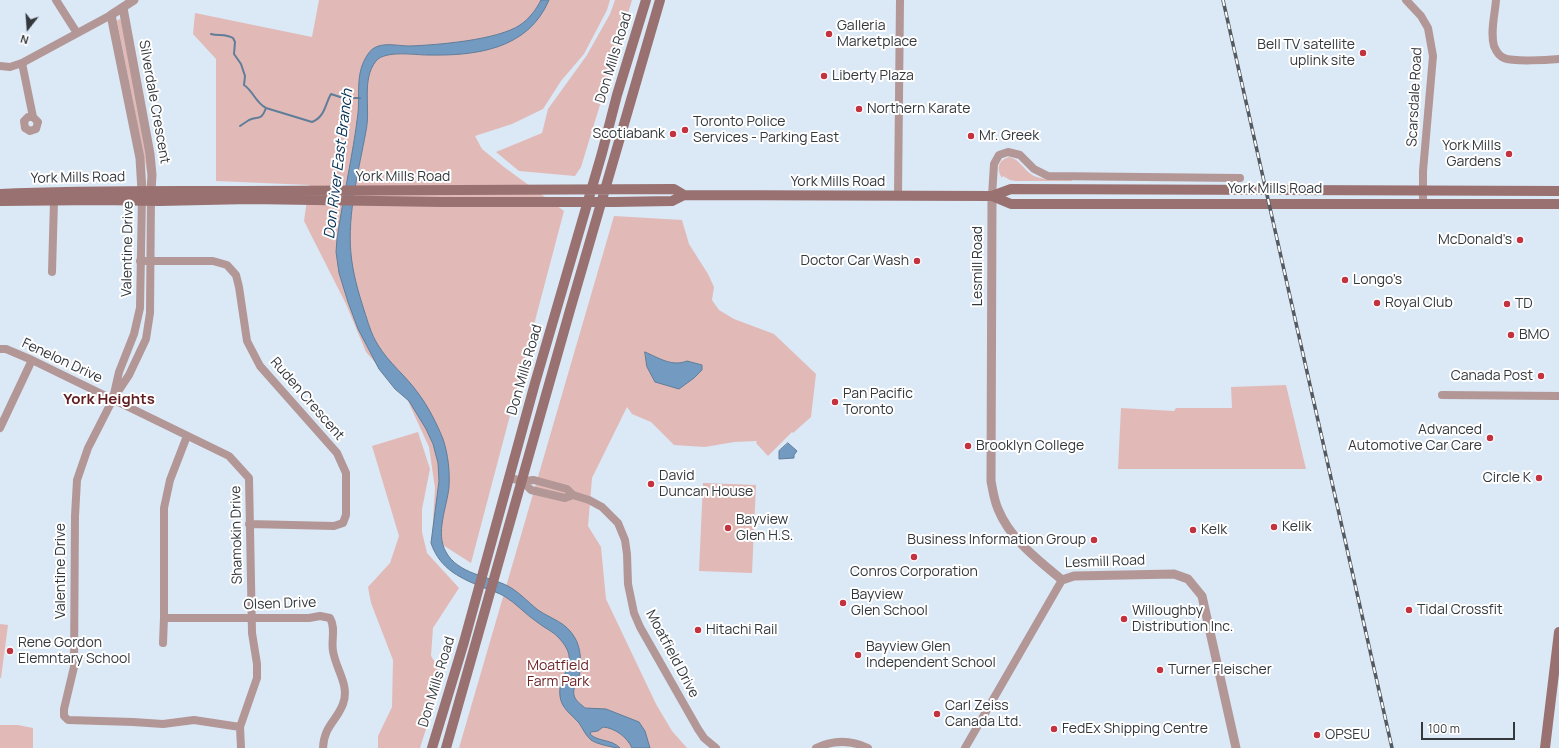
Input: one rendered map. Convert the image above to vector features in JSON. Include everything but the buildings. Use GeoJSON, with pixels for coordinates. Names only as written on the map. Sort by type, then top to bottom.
{"type":"FeatureCollection","features":[{"type":"Feature","properties":{"kind":"main road","name":"Don Mills Road"},"geometry":{"type":"LineString","coordinates":[[432,748],[464,642],[535,383],[646,0]]}},
{"type":"Feature","properties":{"kind":"main road","name":"Don Mills Road"},"geometry":{"type":"LineString","coordinates":[[446,748],[504,540],[660,0]]}},
{"type":"Feature","properties":{"kind":"main road"},"geometry":{"type":"LineString","coordinates":[[643,13],[656,16]]}},
{"type":"Feature","properties":{"kind":"main road"},"geometry":{"type":"LineString","coordinates":[[623,79],[636,85]]}},
{"type":"Feature","properties":{"kind":"main road","name":"York Mills Road"},"geometry":{"type":"LineString","coordinates":[[0,194],[54,192],[250,199],[384,191],[674,189],[684,195]]}},
{"type":"Feature","properties":{"kind":"main road","name":"York Mills Road"},"geometry":{"type":"LineString","coordinates":[[303,196],[384,202],[601,202],[672,201],[684,195],[992,196],[1011,189],[1559,191]]}},
{"type":"Feature","properties":{"kind":"main road","name":"York Mills Road"},"geometry":{"type":"LineString","coordinates":[[0,201],[101,200],[146,196]]}},
{"type":"Feature","properties":{"kind":"main road","name":"York Mills Road"},"geometry":{"type":"LineString","coordinates":[[992,196],[1011,204],[1559,204]]}},
{"type":"Feature","properties":{"kind":"main road"},"geometry":{"type":"LineString","coordinates":[[1545,748],[1559,632]]}},
{"type":"Feature","properties":{"kind":"street"},"geometry":{"type":"LineString","coordinates":[[56,0],[77,33]]}},
{"type":"Feature","properties":{"kind":"street"},"geometry":{"type":"LineString","coordinates":[[0,66],[10,67],[22,63],[111,15],[134,0]]}},
{"type":"Feature","properties":{"kind":"street"},"geometry":{"type":"LineString","coordinates":[[898,196],[900,0]]}},
{"type":"Feature","properties":{"kind":"street","name":"Scarsdale Road"},"geometry":{"type":"LineString","coordinates":[[1406,0],[1428,28],[1433,56],[1422,190],[1423,203]]}},
{"type":"Feature","properties":{"kind":"street"},"geometry":{"type":"LineString","coordinates":[[1496,0],[1493,38],[1496,50],[1499,54],[1504,58],[1518,60],[1559,59]]}},
{"type":"Feature","properties":{"kind":"street","name":"Silverdale Crescent"},"geometry":{"type":"LineString","coordinates":[[123,8],[150,154],[152,175],[146,196]]}},
{"type":"Feature","properties":{"kind":"street","name":"Silverdale Crescent"},"geometry":{"type":"LineString","coordinates":[[111,15],[140,158],[146,196]]}},
{"type":"Feature","properties":{"kind":"street"},"geometry":{"type":"LineString","coordinates":[[22,63],[33,117]]}},
{"type":"Feature","properties":{"kind":"street","name":"York Mills Road"},"geometry":{"type":"LineString","coordinates":[[992,196],[994,164],[999,155],[1008,152],[1020,155],[1034,168],[1048,176],[1240,178]]}},
{"type":"Feature","properties":{"kind":"street","name":"Valentine Drive"},"geometry":{"type":"LineString","coordinates":[[146,196],[150,261],[150,313],[146,339],[129,375],[113,399],[88,448],[77,480],[75,516],[74,667],[64,709],[64,716],[68,720],[163,724],[194,720],[240,727]]}},
{"type":"Feature","properties":{"kind":"street","name":"Valentine Drive"},"geometry":{"type":"LineString","coordinates":[[113,399],[120,372],[134,334],[140,308],[140,261],[146,196]]}},
{"type":"Feature","properties":{"kind":"street","name":"Lesmill Road"},"geometry":{"type":"LineString","coordinates":[[992,196],[991,474],[993,495],[997,508],[1010,530],[1041,562],[1062,580],[1074,576],[1174,574],[1188,579],[1202,596],[1236,748]]}},
{"type":"Feature","properties":{"kind":"street"},"geometry":{"type":"LineString","coordinates":[[52,272],[54,201]]}},
{"type":"Feature","properties":{"kind":"street","name":"Ruden Crescent"},"geometry":{"type":"LineString","coordinates":[[140,261],[213,261],[227,265],[236,275],[247,341],[260,366],[337,452],[346,474],[346,515],[342,523],[334,526],[249,524]]}},
{"type":"Feature","properties":{"kind":"street","name":"Fenelon Drive"},"geometry":{"type":"LineString","coordinates":[[0,349],[6,349],[32,360],[113,399]]}},
{"type":"Feature","properties":{"kind":"street"},"geometry":{"type":"LineString","coordinates":[[0,428],[32,360]]}},
{"type":"Feature","properties":{"kind":"street"},"geometry":{"type":"LineString","coordinates":[[1442,395],[1559,396]]}},
{"type":"Feature","properties":{"kind":"street","name":"Shamokin Drive"},"geometry":{"type":"LineString","coordinates":[[113,399],[229,456],[249,478],[252,619],[257,678],[240,727],[240,748]]}},
{"type":"Feature","properties":{"kind":"street"},"geometry":{"type":"LineString","coordinates":[[163,643],[164,508],[170,480],[187,436]]}},
{"type":"Feature","properties":{"kind":"street","name":"Moatfield Drive"},"geometry":{"type":"LineString","coordinates":[[510,478],[522,481],[534,480],[567,489],[573,495],[589,500],[611,514],[621,528],[625,540],[630,597],[640,627],[698,729],[704,738],[716,748]]}},
{"type":"Feature","properties":{"kind":"street"},"geometry":{"type":"LineString","coordinates":[[965,748],[1062,580]]}},
{"type":"Feature","properties":{"kind":"street","name":"Olsen Drive"},"geometry":{"type":"LineString","coordinates":[[164,618],[252,619],[309,618],[326,616],[330,618],[332,622],[334,657],[343,678],[346,690],[345,697],[338,714],[326,730],[323,740],[323,748]]}},
{"type":"Feature","properties":{"kind":"street"},"geometry":{"type":"LineString","coordinates":[[816,748],[835,742],[854,743],[868,748]]}},
{"type":"Feature","properties":{"kind":"green space"},"geometry":{"type":"Polygon","coordinates":[[[319,0],[610,0],[607,10],[584,54],[561,81],[543,109],[512,124],[475,136],[482,149],[564,211],[471,563],[432,538],[435,488],[429,447],[407,399],[366,352],[346,304],[304,221],[309,185],[216,181],[216,59],[193,34],[195,13],[312,37],[319,0]]]}},
{"type":"Feature","properties":{"kind":"green space"},"geometry":{"type":"Polygon","coordinates":[[[615,0],[632,0],[581,167],[575,176],[519,171],[496,152],[542,133],[548,109],[587,55],[610,14],[615,0]]]}},
{"type":"Feature","properties":{"kind":"green space"},"geometry":{"type":"Polygon","coordinates":[[[119,19],[121,20],[150,169],[148,177],[117,21],[119,19]]]}},
{"type":"Feature","properties":{"kind":"green space"},"geometry":{"type":"Polygon","coordinates":[[[1009,157],[1016,160],[1027,171],[1039,178],[1072,179],[1072,181],[1016,181],[1010,180],[1003,176],[1002,178],[999,171],[999,165],[1002,160],[1009,157]]]}},
{"type":"Feature","properties":{"kind":"green space","name":"Moatfield Farm Park"},"geometry":{"type":"Polygon","coordinates":[[[614,216],[682,220],[689,244],[708,274],[714,287],[712,300],[719,310],[734,319],[774,334],[816,374],[811,417],[793,433],[792,432],[768,456],[756,443],[757,441],[734,442],[705,447],[674,445],[651,422],[632,414],[627,407],[592,478],[588,526],[601,547],[606,599],[656,704],[672,731],[687,748],[459,748],[614,216]]]}},
{"type":"Feature","properties":{"kind":"green space"},"geometry":{"type":"Polygon","coordinates":[[[1286,385],[1306,469],[1118,469],[1121,408],[1174,411],[1176,408],[1232,408],[1231,387],[1286,385]]]}},
{"type":"Feature","properties":{"kind":"green space"},"geometry":{"type":"Polygon","coordinates":[[[418,432],[430,469],[422,509],[422,532],[427,553],[459,588],[433,628],[431,656],[443,675],[420,748],[378,748],[378,736],[392,707],[393,660],[371,603],[368,587],[390,563],[399,536],[372,446],[418,432]]]}},
{"type":"Feature","properties":{"kind":"green space","name":"Bayview Glen H.S."},"geometry":{"type":"Polygon","coordinates":[[[703,483],[756,485],[752,573],[699,571],[703,483]]]}},
{"type":"Feature","properties":{"kind":"green space"},"geometry":{"type":"Polygon","coordinates":[[[0,624],[8,625],[1,678],[0,678],[0,624]]]}},
{"type":"Feature","properties":{"kind":"green space"},"geometry":{"type":"Polygon","coordinates":[[[0,725],[18,725],[33,728],[33,748],[0,748],[0,725]]]}},
{"type":"Feature","properties":{"kind":"water","name":"Don River East Branch"},"geometry":{"type":"Polygon","coordinates":[[[541,0],[549,0],[540,17],[528,30],[514,40],[498,47],[463,54],[393,54],[386,55],[376,61],[371,69],[369,77],[366,131],[352,208],[350,239],[354,275],[370,328],[376,341],[382,352],[422,398],[438,427],[445,445],[449,487],[443,520],[442,537],[446,552],[451,559],[466,570],[512,588],[538,610],[568,628],[579,647],[581,662],[580,672],[574,692],[578,702],[585,708],[606,709],[639,722],[645,731],[650,748],[632,748],[627,740],[620,734],[612,729],[603,727],[598,731],[591,732],[590,734],[593,737],[613,743],[620,748],[610,747],[591,740],[579,723],[562,704],[560,688],[569,661],[569,655],[566,647],[559,638],[508,599],[461,577],[446,567],[440,560],[431,543],[439,481],[438,463],[433,444],[409,401],[395,389],[379,369],[358,329],[339,273],[336,252],[337,239],[356,129],[361,68],[368,54],[376,47],[382,45],[410,46],[467,41],[510,30],[523,23],[532,14],[541,0]]]}},
{"type":"Feature","properties":{"kind":"water"},"geometry":{"type":"Polygon","coordinates":[[[645,352],[671,362],[681,363],[687,361],[702,365],[702,370],[679,389],[655,382],[647,367],[645,352]]]}},
{"type":"Feature","properties":{"kind":"water"},"geometry":{"type":"Polygon","coordinates":[[[788,443],[797,451],[794,458],[779,459],[779,451],[788,443]]]}},
{"type":"Feature","properties":{"kind":"waterway"},"geometry":{"type":"LineString","coordinates":[[211,34],[233,38],[235,42],[234,54],[241,64],[245,76],[244,85],[259,103],[266,108],[312,122],[320,117],[331,94],[343,98],[360,98]]}},
{"type":"Feature","properties":{"kind":"waterway"},"geometry":{"type":"LineString","coordinates":[[240,126],[249,120],[263,115],[266,108]]}},
{"type":"Feature","properties":{"kind":"railway"},"geometry":{"type":"LineString","coordinates":[[1223,0],[1392,748]]}},
{"type":"Feature","properties":{"kind":"place","name":"Galleria Marketplace"},"geometry":{"type":"Point","coordinates":[829,34]}},
{"type":"Feature","properties":{"kind":"place","name":"Bell TV satellite uplink site"},"geometry":{"type":"Point","coordinates":[1363,53]}},
{"type":"Feature","properties":{"kind":"place","name":"Liberty Plaza"},"geometry":{"type":"Point","coordinates":[824,76]}},
{"type":"Feature","properties":{"kind":"place","name":"Northern Karate"},"geometry":{"type":"Point","coordinates":[859,109]}},
{"type":"Feature","properties":{"kind":"place","name":"Toronto Police Services - Parking East"},"geometry":{"type":"Point","coordinates":[685,130]}},
{"type":"Feature","properties":{"kind":"place","name":"Scotiabank"},"geometry":{"type":"Point","coordinates":[673,134]}},
{"type":"Feature","properties":{"kind":"place","name":"Mr. Greek"},"geometry":{"type":"Point","coordinates":[971,136]}},
{"type":"Feature","properties":{"kind":"place","name":"York Mills Gardens"},"geometry":{"type":"Point","coordinates":[1509,154]}},
{"type":"Feature","properties":{"kind":"place","name":"McDonald's"},"geometry":{"type":"Point","coordinates":[1520,240]}},
{"type":"Feature","properties":{"kind":"place","name":"Doctor Car Wash"},"geometry":{"type":"Point","coordinates":[917,261]}},
{"type":"Feature","properties":{"kind":"place","name":"Longo's"},"geometry":{"type":"Point","coordinates":[1345,280]}},
{"type":"Feature","properties":{"kind":"place","name":"Royal Club"},"geometry":{"type":"Point","coordinates":[1377,303]}},
{"type":"Feature","properties":{"kind":"place","name":"TD"},"geometry":{"type":"Point","coordinates":[1507,304]}},
{"type":"Feature","properties":{"kind":"place","name":"BMO"},"geometry":{"type":"Point","coordinates":[1511,335]}},
{"type":"Feature","properties":{"kind":"place","name":"Canada Post"},"geometry":{"type":"Point","coordinates":[1541,376]}},
{"type":"Feature","properties":{"kind":"place","name":"Pan Pacific Toronto"},"geometry":{"type":"Point","coordinates":[835,402]}},
{"type":"Feature","properties":{"kind":"place","name":"Advanced Automotive Car Care"},"geometry":{"type":"Point","coordinates":[1490,438]}},
{"type":"Feature","properties":{"kind":"place","name":"Brooklyn College"},"geometry":{"type":"Point","coordinates":[968,446]}},
{"type":"Feature","properties":{"kind":"place","name":"Circle K"},"geometry":{"type":"Point","coordinates":[1539,478]}},
{"type":"Feature","properties":{"kind":"place","name":"David Duncan House"},"geometry":{"type":"Point","coordinates":[651,484]}},
{"type":"Feature","properties":{"kind":"place","name":"Kelik"},"geometry":{"type":"Point","coordinates":[1274,527]}},
{"type":"Feature","properties":{"kind":"place","name":"Bayview Glen H.S."},"geometry":{"type":"Point","coordinates":[728,528]}},
{"type":"Feature","properties":{"kind":"place","name":"Kelk"},"geometry":{"type":"Point","coordinates":[1193,530]}},
{"type":"Feature","properties":{"kind":"place","name":"Business Information Group"},"geometry":{"type":"Point","coordinates":[1094,540]}},
{"type":"Feature","properties":{"kind":"place","name":"Conros Corporation"},"geometry":{"type":"Point","coordinates":[914,557]}},
{"type":"Feature","properties":{"kind":"place","name":"Bayview Glen School"},"geometry":{"type":"Point","coordinates":[843,603]}},
{"type":"Feature","properties":{"kind":"place","name":"Tidal Crossfit"},"geometry":{"type":"Point","coordinates":[1409,610]}},
{"type":"Feature","properties":{"kind":"place","name":"Willoughby Distribution Inc."},"geometry":{"type":"Point","coordinates":[1124,619]}},
{"type":"Feature","properties":{"kind":"place","name":"Hitachi Rail"},"geometry":{"type":"Point","coordinates":[698,630]}},
{"type":"Feature","properties":{"kind":"place","name":"Rene Gordon Elemntary School"},"geometry":{"type":"Point","coordinates":[10,651]}},
{"type":"Feature","properties":{"kind":"place","name":"Bayview Glen Independent School"},"geometry":{"type":"Point","coordinates":[858,655]}},
{"type":"Feature","properties":{"kind":"place","name":"Turner Fleischer"},"geometry":{"type":"Point","coordinates":[1160,670]}},
{"type":"Feature","properties":{"kind":"place","name":"Carl Zeiss Canada Ltd."},"geometry":{"type":"Point","coordinates":[937,714]}},
{"type":"Feature","properties":{"kind":"place","name":"FedEx Shipping Centre"},"geometry":{"type":"Point","coordinates":[1054,729]}},
{"type":"Feature","properties":{"kind":"place","name":"OPSEU"},"geometry":{"type":"Point","coordinates":[1317,735]}},
{"type":"Feature","properties":{"kind":"district","name":"York Heights"},"geometry":{"type":"Point","coordinates":[109,400]}}]}
